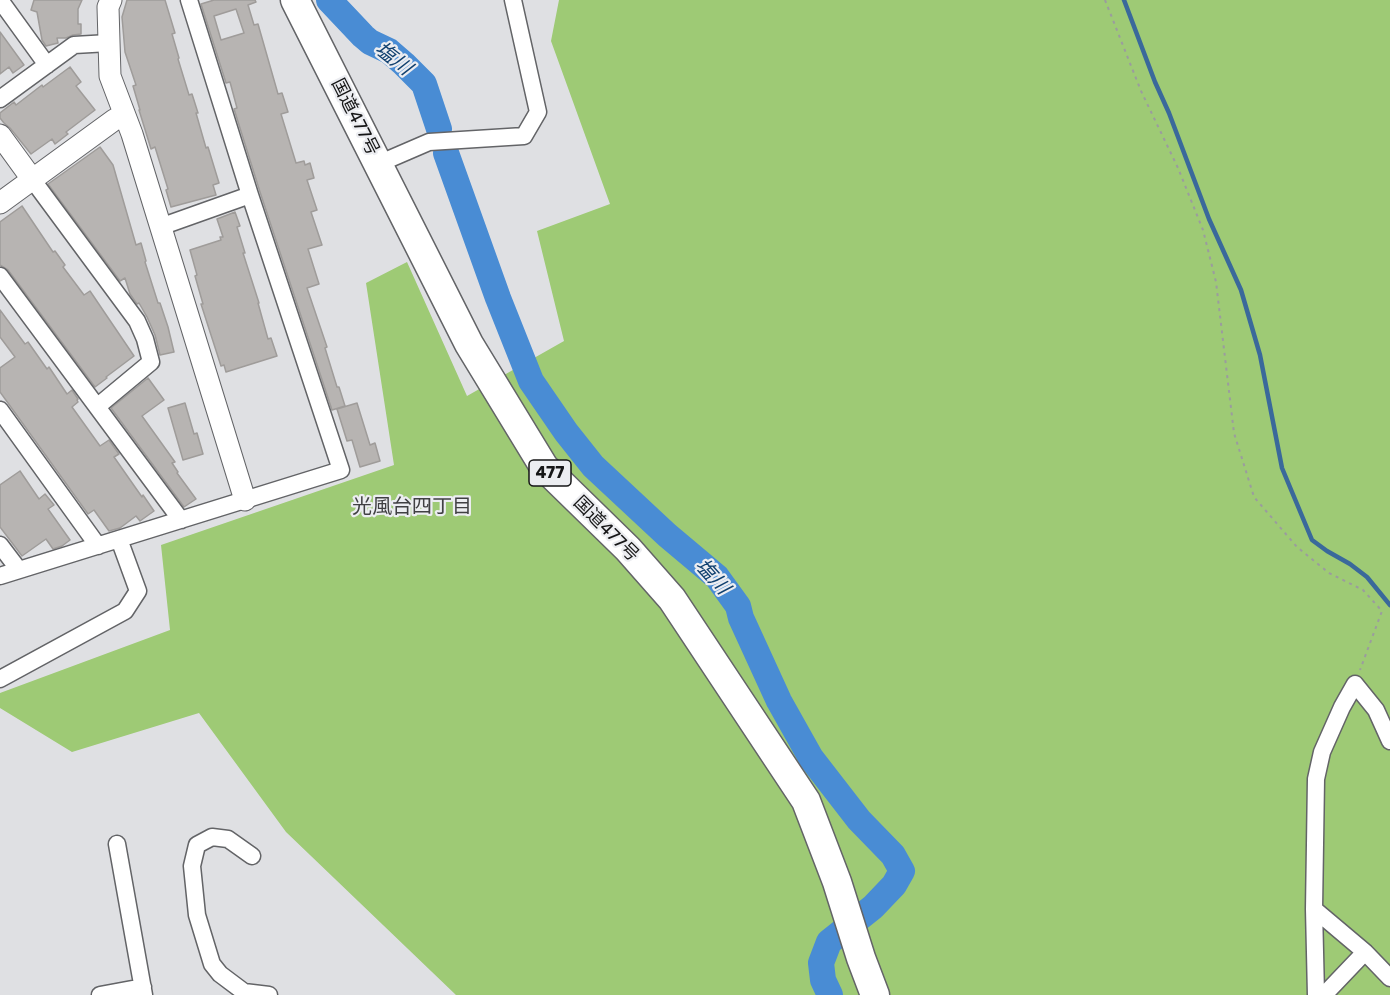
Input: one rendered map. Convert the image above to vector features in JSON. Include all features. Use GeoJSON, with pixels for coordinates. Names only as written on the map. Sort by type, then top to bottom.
{"type":"FeatureCollection","features":[{"type":"Feature","properties":{"kind":"highway","name":"国道477号"},"geometry":{"type":"LineString","coordinates":[[295,0],[469,344],[544,467],[628,549],[672,598],[806,801],[837,882],[875,995]]}},
{"type":"Feature","properties":{"kind":"street"},"geometry":{"type":"LineString","coordinates":[[0,0],[14,8],[47,65]]}},
{"type":"Feature","properties":{"kind":"street"},"geometry":{"type":"LineString","coordinates":[[111,0],[108,7],[110,76],[160,227],[245,500]]}},
{"type":"Feature","properties":{"kind":"street"},"geometry":{"type":"LineString","coordinates":[[0,576],[341,470],[250,195],[189,0]]}},
{"type":"Feature","properties":{"kind":"street"},"geometry":{"type":"LineString","coordinates":[[378,164],[429,142],[524,136],[538,112],[513,0]]}},
{"type":"Feature","properties":{"kind":"street"},"geometry":{"type":"LineString","coordinates":[[0,99],[74,45],[109,43]]}},
{"type":"Feature","properties":{"kind":"street"},"geometry":{"type":"LineString","coordinates":[[0,202],[124,114]]}},
{"type":"Feature","properties":{"kind":"street"},"geometry":{"type":"LineString","coordinates":[[0,135],[136,321],[145,339],[151,362],[98,406]]}},
{"type":"Feature","properties":{"kind":"street"},"geometry":{"type":"LineString","coordinates":[[160,227],[250,195]]}},
{"type":"Feature","properties":{"kind":"street"},"geometry":{"type":"LineString","coordinates":[[0,276],[181,520]]}},
{"type":"Feature","properties":{"kind":"street"},"geometry":{"type":"LineString","coordinates":[[0,410],[98,546]]}},
{"type":"Feature","properties":{"kind":"street"},"geometry":{"type":"LineString","coordinates":[[0,679],[125,611],[138,591],[119,539]]}},
{"type":"Feature","properties":{"kind":"street"},"geometry":{"type":"LineString","coordinates":[[0,545],[19,570]]}},
{"type":"Feature","properties":{"kind":"street"},"geometry":{"type":"LineString","coordinates":[[1316,995],[1314,909],[1316,779],[1322,752],[1355,684],[1376,710],[1390,741]]}},
{"type":"Feature","properties":{"kind":"street"},"geometry":{"type":"LineString","coordinates":[[252,856],[228,839],[212,837],[197,845],[192,866],[197,915],[212,964],[220,974],[244,992],[269,995]]}},
{"type":"Feature","properties":{"kind":"street"},"geometry":{"type":"LineString","coordinates":[[100,995],[144,991],[117,844]]}},
{"type":"Feature","properties":{"kind":"street"},"geometry":{"type":"LineString","coordinates":[[1314,909],[1365,952],[1390,978]]}},
{"type":"Feature","properties":{"kind":"street"},"geometry":{"type":"LineString","coordinates":[[1324,995],[1365,952]]}},
{"type":"Feature","properties":{"kind":"path"},"geometry":{"type":"LineString","coordinates":[[1105,0],[1141,92],[1178,168],[1203,230],[1216,282],[1234,433],[1254,497],[1297,547],[1329,573],[1363,590],[1382,611],[1355,684]]}},
{"type":"Feature","properties":{"kind":"green space"},"geometry":{"type":"Polygon","coordinates":[[[559,0],[1390,0],[1390,995],[456,995],[286,832],[199,713],[72,752],[0,708],[0,693],[170,630],[161,545],[394,465],[366,283],[407,262],[467,396],[564,341],[537,231],[610,204],[551,41],[559,0]]]}},
{"type":"Feature","properties":{"kind":"building"},"geometry":{"type":"Polygon","coordinates":[[[34,0],[82,0],[78,9],[81,34],[57,38],[58,43],[46,46],[42,40],[37,12],[31,10],[34,0]]]}},
{"type":"Feature","properties":{"kind":"building"},"geometry":{"type":"Polygon","coordinates":[[[127,0],[165,0],[175,33],[172,34],[178,59],[189,95],[192,94],[206,148],[208,147],[219,183],[213,185],[216,195],[171,207],[155,147],[151,149],[139,110],[133,86],[136,85],[125,52],[122,17],[127,0]]]}},
{"type":"Feature","properties":{"kind":"building"},"geometry":{"type":"Polygon","coordinates":[[[214,0],[255,0],[256,2],[248,5],[254,25],[258,24],[278,94],[282,93],[288,112],[281,114],[296,163],[304,161],[305,165],[310,163],[314,178],[307,180],[317,210],[311,212],[322,245],[308,249],[319,284],[307,288],[345,406],[332,410],[234,109],[237,108],[230,82],[226,83],[201,4],[214,0]],[[236,9],[214,16],[221,40],[244,33],[236,9]]]}},
{"type":"Feature","properties":{"kind":"building"},"geometry":{"type":"Polygon","coordinates":[[[0,32],[24,65],[13,73],[9,67],[0,74],[0,32]]]}},
{"type":"Feature","properties":{"kind":"building"},"geometry":{"type":"Polygon","coordinates":[[[70,67],[81,82],[76,86],[95,110],[66,132],[68,134],[55,144],[52,139],[31,154],[0,118],[0,113],[14,102],[16,105],[70,67]]]}},
{"type":"Feature","properties":{"kind":"building"},"geometry":{"type":"Polygon","coordinates":[[[100,147],[113,165],[136,245],[141,243],[174,352],[160,355],[147,317],[139,303],[137,304],[130,294],[125,278],[120,281],[48,184],[100,147]]]}},
{"type":"Feature","properties":{"kind":"building"},"geometry":{"type":"Polygon","coordinates":[[[22,206],[53,252],[55,251],[65,265],[63,267],[84,295],[90,291],[134,356],[95,387],[8,270],[0,265],[0,222],[22,206]]]}},
{"type":"Feature","properties":{"kind":"building"},"geometry":{"type":"Polygon","coordinates":[[[235,212],[240,226],[237,227],[245,253],[243,253],[268,339],[271,338],[277,356],[226,372],[224,365],[221,366],[201,304],[203,304],[190,250],[221,240],[220,237],[223,237],[217,219],[235,212]]]}},
{"type":"Feature","properties":{"kind":"building"},"geometry":{"type":"Polygon","coordinates":[[[0,310],[25,344],[28,342],[47,369],[49,367],[67,394],[72,390],[78,402],[72,407],[100,446],[109,440],[119,454],[114,457],[154,511],[140,521],[136,516],[120,528],[109,531],[94,510],[88,514],[0,392],[0,368],[15,357],[0,337],[0,310]]]}},
{"type":"Feature","properties":{"kind":"building"},"geometry":{"type":"Polygon","coordinates":[[[148,378],[164,400],[142,416],[175,462],[172,463],[177,473],[196,499],[184,507],[111,408],[148,378]]]}},
{"type":"Feature","properties":{"kind":"building"},"geometry":{"type":"Polygon","coordinates":[[[185,403],[194,434],[197,433],[203,454],[183,460],[168,408],[185,403]]]}},
{"type":"Feature","properties":{"kind":"building"},"geometry":{"type":"Polygon","coordinates":[[[357,403],[370,445],[375,443],[380,461],[360,467],[352,440],[347,441],[337,409],[357,403]]]}},
{"type":"Feature","properties":{"kind":"building"},"geometry":{"type":"Polygon","coordinates":[[[20,471],[39,499],[45,494],[54,505],[48,509],[70,540],[62,546],[53,549],[46,539],[22,556],[0,527],[0,485],[20,471]]]}},
{"type":"Feature","properties":{"kind":"waterway","name":"塩川"},"geometry":{"type":"LineString","coordinates":[[329,0],[363,36],[389,51],[424,84],[439,129]]}},
{"type":"Feature","properties":{"kind":"waterway"},"geometry":{"type":"LineString","coordinates":[[1124,0],[1209,219],[1241,290],[1260,355],[1282,468],[1312,540],[1367,577],[1390,605]]}},
{"type":"Feature","properties":{"kind":"waterway","name":"塩川"},"geometry":{"type":"LineString","coordinates":[[446,153],[498,298],[531,381],[593,466],[667,535],[717,577],[738,606],[741,618],[779,701],[811,758],[859,820],[893,855],[902,871],[894,885],[873,907],[829,942],[821,963],[823,980],[830,995]]}},
{"type":"Feature","properties":{"kind":"district","name":"光風台四丁目"},"geometry":{"type":"Point","coordinates":[412,507]}}]}
